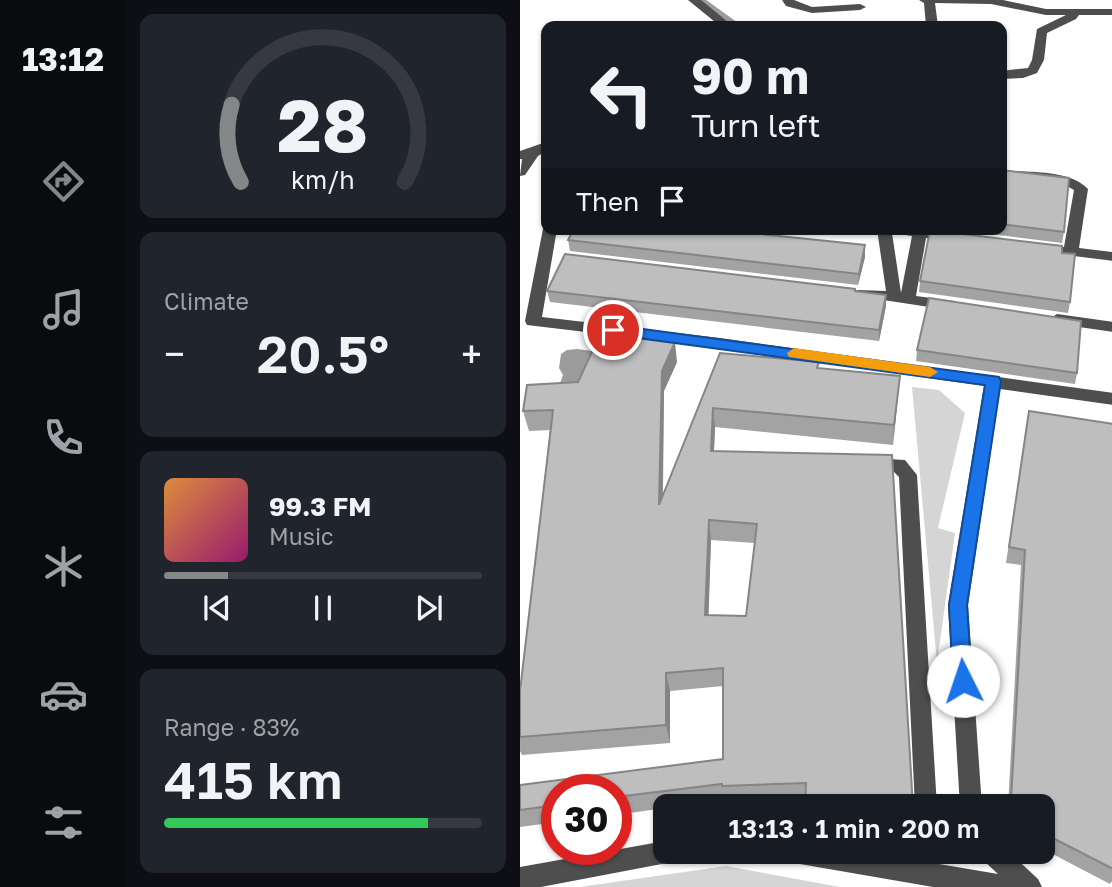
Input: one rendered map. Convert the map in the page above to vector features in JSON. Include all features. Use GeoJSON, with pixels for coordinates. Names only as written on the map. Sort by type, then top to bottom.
{"type":"FeatureCollection","features":[{"type":"Feature","properties":{"kind":"street"},"geometry":{"type":"LineString","coordinates":[[694,0],[721,21]]}},
{"type":"Feature","properties":{"kind":"street"},"geometry":{"type":"LineString","coordinates":[[788,0],[790,4],[812,10],[860,7]]}},
{"type":"Feature","properties":{"kind":"street"},"geometry":{"type":"LineString","coordinates":[[931,21],[927,1],[991,1],[1046,12],[1112,12]]}},
{"type":"Feature","properties":{"kind":"street"},"geometry":{"type":"LineString","coordinates":[[1007,75],[1023,74],[1033,70],[1038,60],[1041,31],[1072,17],[1075,13]]}},
{"type":"Feature","properties":{"kind":"street"},"geometry":{"type":"LineString","coordinates":[[520,172],[526,154]]}},
{"type":"Feature","properties":{"kind":"street"},"geometry":{"type":"LineString","coordinates":[[1007,175],[1069,181],[1081,189],[1071,251]]}},
{"type":"Feature","properties":{"kind":"street"},"geometry":{"type":"LineString","coordinates":[[550,235],[552,256],[533,321],[720,343],[1112,399]]}},
{"type":"Feature","properties":{"kind":"street"},"geometry":{"type":"LineString","coordinates":[[885,235],[901,298]]}},
{"type":"Feature","properties":{"kind":"street"},"geometry":{"type":"LineString","coordinates":[[901,298],[919,235]]}},
{"type":"Feature","properties":{"kind":"street"},"geometry":{"type":"LineString","coordinates":[[936,235],[961,238]]}},
{"type":"Feature","properties":{"kind":"street"},"geometry":{"type":"LineString","coordinates":[[1030,246],[1112,257]]}},
{"type":"Feature","properties":{"kind":"street"},"geometry":{"type":"LineString","coordinates":[[840,291],[962,306]]}},
{"type":"Feature","properties":{"kind":"street"},"geometry":{"type":"LineString","coordinates":[[1044,318],[1112,327]]}},
{"type":"Feature","properties":{"kind":"street"},"geometry":{"type":"LineString","coordinates":[[971,794],[958,605],[993,381]]}},
{"type":"Feature","properties":{"kind":"street"},"geometry":{"type":"LineString","coordinates":[[845,465],[899,465],[907,475],[911,495],[913,590],[924,732],[926,794]]}},
{"type":"Feature","properties":{"kind":"street"},"geometry":{"type":"LineString","coordinates":[[520,879],[653,855]]}},
{"type":"Feature","properties":{"kind":"street"},"geometry":{"type":"LineString","coordinates":[[931,864],[1004,887]]}},
{"type":"Feature","properties":{"kind":"street"},"geometry":{"type":"LineString","coordinates":[[1004,864],[1030,887]]}},
{"type":"Feature","properties":{"kind":"shaded area"},"geometry":{"type":"Polygon","coordinates":[[[577,349],[600,352],[585,389],[559,386],[563,375],[559,368],[561,354],[577,349]]]}},
{"type":"Feature","properties":{"kind":"shaded area"},"geometry":{"type":"Polygon","coordinates":[[[912,387],[939,390],[965,413],[938,528],[955,533],[937,663],[912,387]]]}},
{"type":"Feature","properties":{"kind":"shaded area"},"geometry":{"type":"Polygon","coordinates":[[[726,866],[840,887],[580,887],[726,866]]]}},
{"type":"Feature","properties":{"kind":"building"},"geometry":{"type":"Polygon","coordinates":[[[1007,171],[1069,178],[1064,232],[1007,225],[1007,171]]]}},
{"type":"Feature","properties":{"kind":"building"},"geometry":{"type":"Polygon","coordinates":[[[571,235],[770,235],[865,245],[859,274],[568,240],[571,235]]]}},
{"type":"Feature","properties":{"kind":"building"},"geometry":{"type":"Polygon","coordinates":[[[929,235],[971,235],[1062,246],[1062,253],[1075,254],[1070,302],[920,281],[929,235]]]}},
{"type":"Feature","properties":{"kind":"building"},"geometry":{"type":"Polygon","coordinates":[[[565,254],[886,295],[879,330],[547,291],[565,254]]]}},
{"type":"Feature","properties":{"kind":"building"},"geometry":{"type":"Polygon","coordinates":[[[929,298],[1081,321],[1077,373],[917,350],[929,298]]]}},
{"type":"Feature","properties":{"kind":"building"},"geometry":{"type":"Polygon","coordinates":[[[632,336],[675,342],[662,371],[659,505],[720,353],[819,362],[817,368],[900,376],[894,425],[713,408],[711,451],[892,455],[912,794],[806,794],[806,783],[722,784],[632,795],[632,774],[606,774],[723,759],[723,668],[666,673],[666,725],[520,737],[520,691],[553,410],[523,411],[527,385],[578,382],[598,339],[629,343],[632,336]],[[709,520],[705,615],[746,616],[757,524],[709,520]]]}},
{"type":"Feature","properties":{"kind":"building"},"geometry":{"type":"Polygon","coordinates":[[[1029,411],[1113,424],[1113,869],[1055,839],[1055,794],[1011,794],[1025,550],[1009,547],[1029,411]]]}},
{"type":"Feature","properties":{"kind":"building"},"geometry":{"type":"Polygon","coordinates":[[[541,782],[541,807],[520,810],[520,785],[541,782]]]}},
{"type":"Feature","properties":{"kind":"waterway"},"geometry":{"type":"LineString","coordinates":[[702,0],[731,21]]}},
{"type":"Feature","properties":{"kind":"slow traffic"},"geometry":{"type":"LineString","coordinates":[[794,353],[930,372]]}},
{"type":"Feature","properties":{"kind":"route"},"geometry":{"type":"LineString","coordinates":[[613,330],[993,381],[958,605],[963,681]]}}]}
